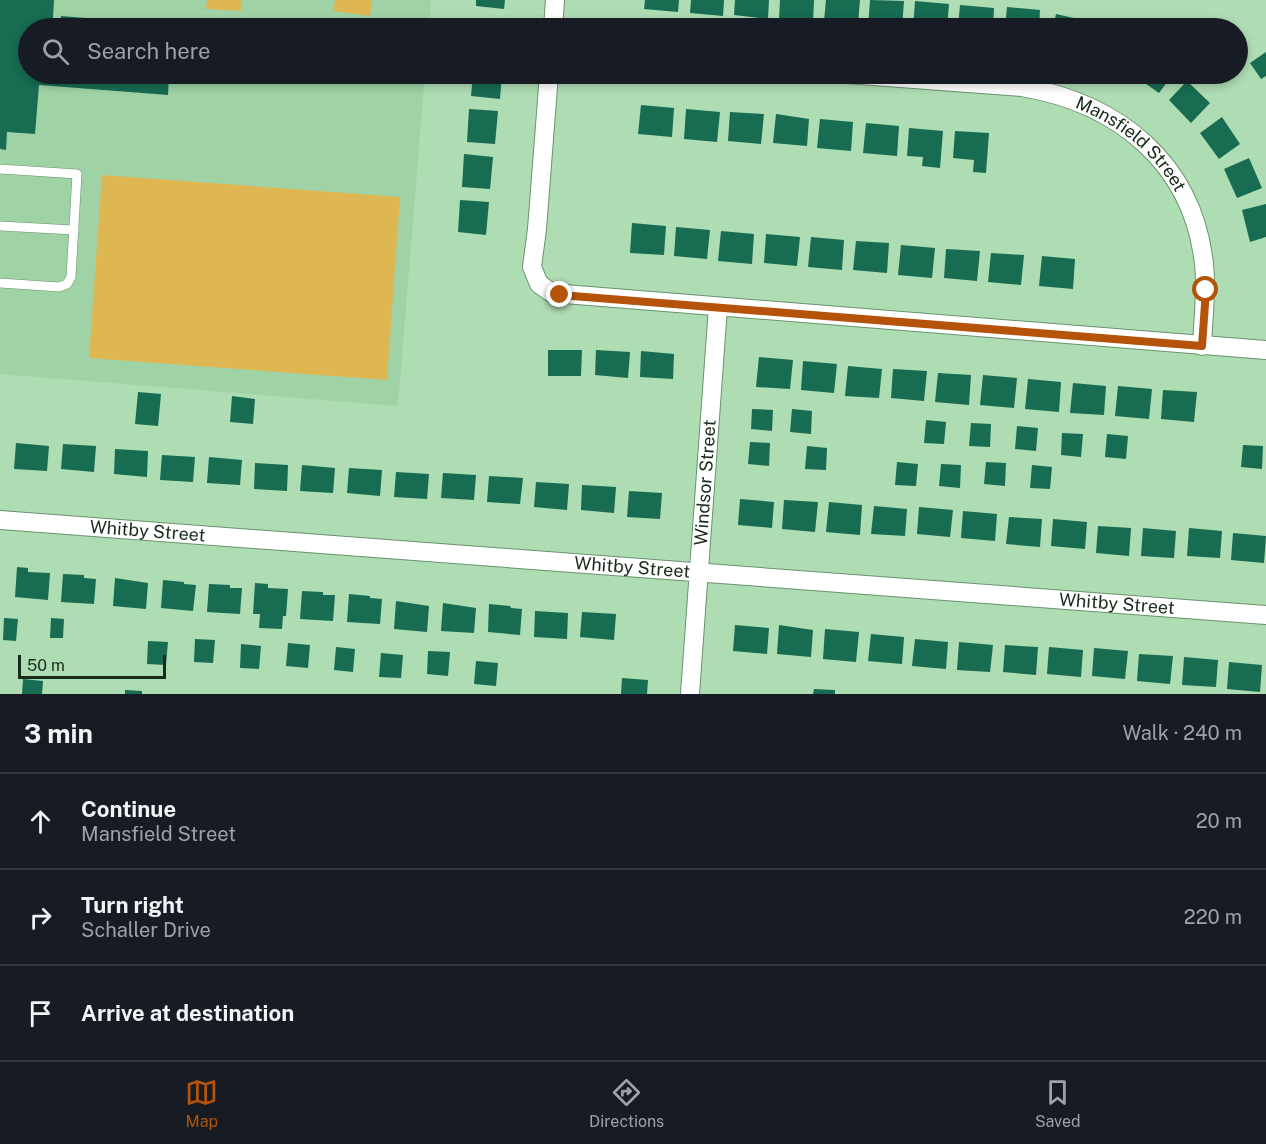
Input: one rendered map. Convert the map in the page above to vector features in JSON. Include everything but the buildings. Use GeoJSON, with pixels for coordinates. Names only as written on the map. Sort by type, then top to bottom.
{"type":"FeatureCollection","features":[{"type":"Feature","properties":{"kind":"street"},"geometry":{"type":"LineString","coordinates":[[554,18],[555,0]]}},
{"type":"Feature","properties":{"kind":"street"},"geometry":{"type":"LineString","coordinates":[[548,84],[532,267],[539,284],[544,289],[560,295],[1266,350]]}},
{"type":"Feature","properties":{"kind":"street","name":"Mansfield Street"},"geometry":{"type":"LineString","coordinates":[[982,84],[1049,92],[1084,104],[1116,120],[1145,141],[1167,168],[1185,197],[1197,229],[1204,262],[1206,290],[1202,346]]}},
{"type":"Feature","properties":{"kind":"street","name":"Windsor Street"},"geometry":{"type":"LineString","coordinates":[[690,694],[718,307]]}},
{"type":"Feature","properties":{"kind":"street","name":"Whitby Street"},"geometry":{"type":"LineString","coordinates":[[0,520],[1266,615]]}},
{"type":"Feature","properties":{"kind":"lane"},"geometry":{"type":"LineString","coordinates":[[0,169],[78,174],[71,277],[67,284],[59,287],[0,282]]}},
{"type":"Feature","properties":{"kind":"lane"},"geometry":{"type":"LineString","coordinates":[[0,226],[74,230]]}},
{"type":"Feature","properties":{"kind":"shaded area"},"geometry":{"type":"Polygon","coordinates":[[[0,0],[431,0],[430,18],[18,18],[18,84],[424,84],[398,406],[0,374],[0,0]]]}},
{"type":"Feature","properties":{"kind":"shaded area"},"geometry":{"type":"Polygon","coordinates":[[[207,0],[242,0],[241,11],[206,9],[207,0]]]}},
{"type":"Feature","properties":{"kind":"shaded area"},"geometry":{"type":"Polygon","coordinates":[[[335,0],[372,0],[370,16],[333,11],[335,0]]]}},
{"type":"Feature","properties":{"kind":"shaded area"},"geometry":{"type":"Polygon","coordinates":[[[102,175],[400,197],[387,380],[89,358],[102,175]]]}},
{"type":"Feature","properties":{"kind":"route"},"geometry":{"type":"LineString","coordinates":[[560,295],[1202,346],[1206,290]]}}]}
